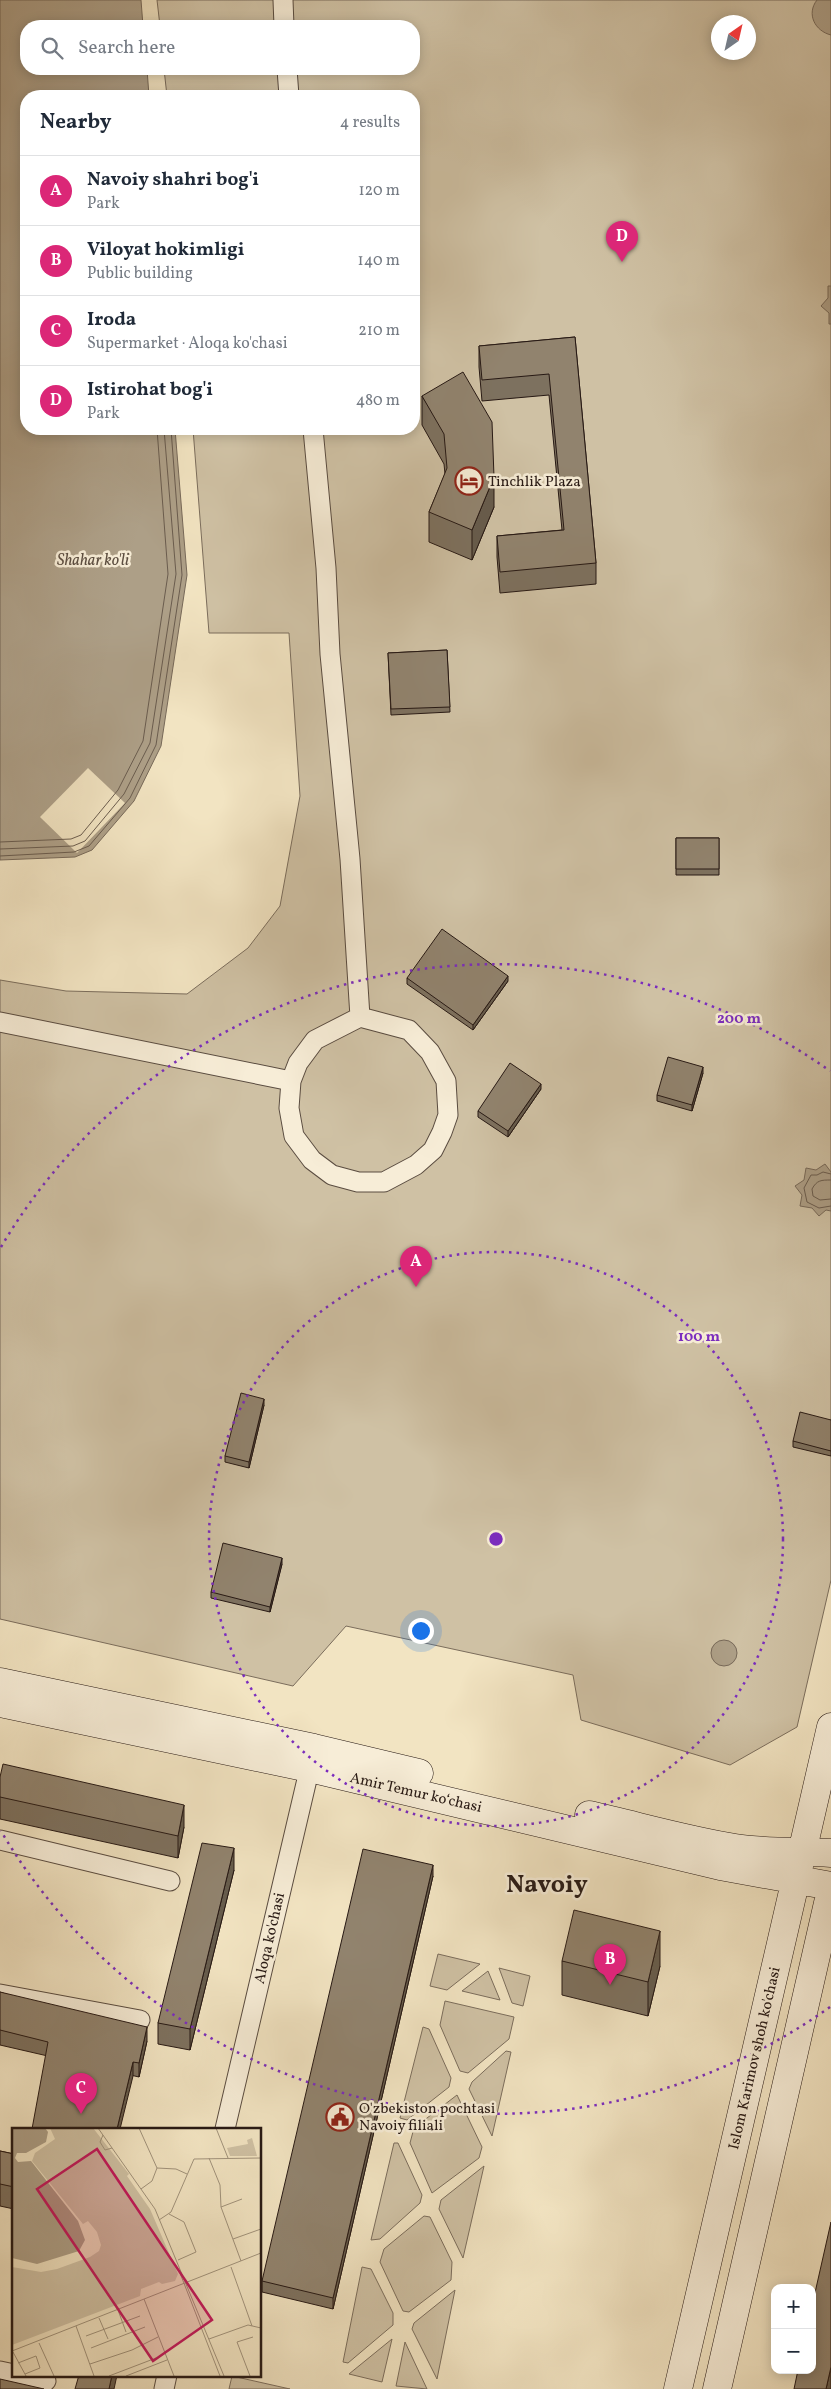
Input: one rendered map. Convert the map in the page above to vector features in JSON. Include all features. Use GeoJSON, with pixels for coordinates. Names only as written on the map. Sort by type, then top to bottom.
{"type":"FeatureCollection","features":[{"type":"Feature","properties":{"kind":"main road","name":"Amir Temur ko‘chasi"},"geometry":{"type":"LineString","coordinates":[[0,1682],[312,1758],[720,1866],[831,1886]]}},
{"type":"Feature","properties":{"kind":"main road","name":"Amir Temur ko‘chasi"},"geometry":{"type":"LineString","coordinates":[[0,1703],[312,1758],[733,1847],[770,1852],[802,1851],[831,1853]]}},
{"type":"Feature","properties":{"kind":"main road","name":"Islom Karimov shoh ko'chasi"},"geometry":{"type":"LineString","coordinates":[[678,2389],[831,1727]]}},
{"type":"Feature","properties":{"kind":"main road"},"geometry":{"type":"LineString","coordinates":[[717,2389],[831,1890]]}},
{"type":"Feature","properties":{"kind":"street"},"geometry":{"type":"LineString","coordinates":[[283,0],[284,20]]}},
{"type":"Feature","properties":{"kind":"street"},"geometry":{"type":"LineString","coordinates":[[287,75],[288,90]]}},
{"type":"Feature","properties":{"kind":"street"},"geometry":{"type":"LineString","coordinates":[[314,435],[326,568],[330,654],[350,859],[360,1017]]}},
{"type":"Feature","properties":{"kind":"street"},"geometry":{"type":"LineString","coordinates":[[360,1017],[409,1030],[430,1052],[446,1081],[448,1115],[433,1150],[416,1165],[384,1182],[358,1182],[332,1175],[312,1160],[294,1136],[289,1108],[290,1081],[298,1063],[315,1040],[360,1017]]}},
{"type":"Feature","properties":{"kind":"street"},"geometry":{"type":"LineString","coordinates":[[0,1022],[290,1081]]}},
{"type":"Feature","properties":{"kind":"street","name":"Aloqa ko'chasi"},"geometry":{"type":"LineString","coordinates":[[225,2128],[312,1758]]}},
{"type":"Feature","properties":{"kind":"street"},"geometry":{"type":"LineString","coordinates":[[0,1840],[170,1882]]}},
{"type":"Feature","properties":{"kind":"street"},"geometry":{"type":"LineString","coordinates":[[0,1994],[140,2020]]}},
{"type":"Feature","properties":{"kind":"street"},"geometry":{"type":"LineString","coordinates":[[24,2376],[46,2381]]}},
{"type":"Feature","properties":{"kind":"street"},"geometry":{"type":"LineString","coordinates":[[164,2389],[167,2376]]}},
{"type":"Feature","properties":{"kind":"shaded area"},"geometry":{"type":"Polygon","coordinates":[[[157,0],[831,0],[831,1580],[797,1727],[730,1765],[581,1720],[573,1675],[346,1626],[293,1686],[0,1619],[0,980],[66,991],[187,994],[248,948],[280,906],[300,796],[289,633],[209,633],[193,435],[420,435],[420,90],[166,90],[165,75],[420,75],[420,20],[159,20],[157,0]]]}},
{"type":"Feature","properties":{"kind":"shaded area"},"geometry":{"type":"Polygon","coordinates":[[[438,1954],[480,1964],[447,1990],[430,1986],[438,1954]]]}},
{"type":"Feature","properties":{"kind":"shaded area"},"geometry":{"type":"Polygon","coordinates":[[[499,1968],[530,1976],[523,2006],[512,2003],[499,1968]]]}},
{"type":"Feature","properties":{"kind":"shaded area"},"geometry":{"type":"Polygon","coordinates":[[[488,1971],[500,2000],[462,1991],[488,1971]]]}},
{"type":"Feature","properties":{"kind":"shaded area"},"geometry":{"type":"Polygon","coordinates":[[[445,2001],[514,2017],[509,2039],[468,2073],[460,2071],[440,2025],[445,2001]]]}},
{"type":"Feature","properties":{"kind":"shaded area"},"geometry":{"type":"Polygon","coordinates":[[[423,2027],[429,2029],[451,2078],[449,2087],[407,2120],[400,2118],[423,2027]]]}},
{"type":"Feature","properties":{"kind":"shaded area"},"geometry":{"type":"Polygon","coordinates":[[[506,2051],[511,2052],[492,2136],[469,2089],[472,2082],[506,2051]]]}},
{"type":"Feature","properties":{"kind":"shaded area"},"geometry":{"type":"Polygon","coordinates":[[[457,2095],[482,2147],[479,2158],[432,2193],[410,2143],[414,2128],[457,2095]]]}},
{"type":"Feature","properties":{"kind":"shaded area"},"geometry":{"type":"Polygon","coordinates":[[[394,2143],[398,2143],[422,2195],[420,2203],[380,2239],[371,2240],[394,2143]]]}},
{"type":"Feature","properties":{"kind":"shaded area"},"geometry":{"type":"Polygon","coordinates":[[[484,2166],[463,2258],[439,2209],[441,2200],[484,2166]]]}},
{"type":"Feature","properties":{"kind":"shaded area"},"geometry":{"type":"Polygon","coordinates":[[[424,2216],[430,2217],[452,2262],[451,2280],[409,2312],[403,2311],[380,2262],[384,2249],[424,2216]]]}},
{"type":"Feature","properties":{"kind":"shaded area"},"geometry":{"type":"Polygon","coordinates":[[[362,2267],[371,2269],[393,2313],[393,2325],[348,2363],[343,2362],[362,2267]]]}},
{"type":"Feature","properties":{"kind":"shaded area"},"geometry":{"type":"Polygon","coordinates":[[[455,2290],[437,2379],[412,2329],[414,2323],[455,2290]]]}},
{"type":"Feature","properties":{"kind":"shaded area"},"geometry":{"type":"Polygon","coordinates":[[[392,2339],[382,2382],[349,2374],[392,2339]]]}},
{"type":"Feature","properties":{"kind":"shaded area"},"geometry":{"type":"Polygon","coordinates":[[[405,2342],[427,2389],[396,2386],[405,2342]]]}},
{"type":"Feature","properties":{"kind":"shaded area"},"geometry":{"type":"Polygon","coordinates":[[[232,2376],[290,2389],[229,2389],[232,2376]]]}},
{"type":"Feature","properties":{"kind":"water","name":"Shahar ko'li"},"geometry":{"type":"Polygon","coordinates":[[[0,0],[141,0],[143,20],[20,20],[20,75],[147,75],[149,90],[20,90],[20,435],[175,435],[187,575],[161,746],[134,801],[92,850],[75,857],[0,860],[0,0]]]}},
{"type":"Feature","properties":{"kind":"water"},"geometry":{"type":"Polygon","coordinates":[[[817,0],[831,0],[831,35],[825,33],[817,26],[812,16],[817,0]]]}},
{"type":"Feature","properties":{"kind":"water"},"geometry":{"type":"Polygon","coordinates":[[[828,286],[831,286],[831,324],[829,324],[829,313],[821,306],[828,298],[828,286]]]}},
{"type":"Feature","properties":{"kind":"water"},"geometry":{"type":"Polygon","coordinates":[[[825,1164],[831,1172],[831,1211],[826,1210],[819,1216],[812,1208],[800,1206],[802,1195],[795,1186],[804,1180],[806,1168],[816,1170],[825,1164]]]}},
{"type":"Feature","properties":{"kind":"water"},"geometry":{"type":"Polygon","coordinates":[[[724,1640],[733,1644],[737,1653],[733,1662],[724,1666],[715,1662],[711,1653],[715,1644],[724,1640]]]}},
{"type":"Feature","properties":{"kind":"pier"},"geometry":{"type":"Polygon","coordinates":[[[88,768],[125,803],[77,853],[40,817],[88,768]]]}},
{"type":"Feature","properties":{"kind":"building"},"geometry":{"type":"Polygon","coordinates":[[[575,337],[596,563],[500,572],[497,536],[564,530],[549,374],[482,380],[479,346],[575,337]]]}},
{"type":"Feature","properties":{"kind":"building","name":"Tinchlik Plaza"},"geometry":{"type":"Polygon","coordinates":[[[463,372],[492,422],[494,477],[472,530],[429,512],[447,468],[444,434],[422,396],[463,372]]]}},
{"type":"Feature","properties":{"kind":"building"},"geometry":{"type":"Polygon","coordinates":[[[447,650],[450,707],[391,709],[388,653],[447,650]]]}},
{"type":"Feature","properties":{"kind":"building"},"geometry":{"type":"Polygon","coordinates":[[[676,838],[719,838],[719,869],[676,869],[676,838]]]}},
{"type":"Feature","properties":{"kind":"building"},"geometry":{"type":"Polygon","coordinates":[[[442,929],[508,976],[473,1025],[407,978],[442,929]]]}},
{"type":"Feature","properties":{"kind":"building"},"geometry":{"type":"Polygon","coordinates":[[[668,1057],[703,1067],[692,1105],[657,1095],[668,1057]]]}},
{"type":"Feature","properties":{"kind":"building"},"geometry":{"type":"Polygon","coordinates":[[[510,1063],[541,1084],[508,1131],[478,1111],[510,1063]]]}},
{"type":"Feature","properties":{"kind":"building"},"geometry":{"type":"Polygon","coordinates":[[[241,1393],[264,1399],[249,1462],[225,1456],[241,1393]]]}},
{"type":"Feature","properties":{"kind":"building"},"geometry":{"type":"Polygon","coordinates":[[[800,1412],[831,1420],[831,1451],[793,1441],[800,1412]]]}},
{"type":"Feature","properties":{"kind":"building"},"geometry":{"type":"Polygon","coordinates":[[[223,1543],[282,1558],[270,1607],[211,1592],[223,1543]]]}},
{"type":"Feature","properties":{"kind":"building"},"geometry":{"type":"Polygon","coordinates":[[[3,1764],[184,1805],[178,1836],[0,1797],[0,1777],[3,1764]]]}},
{"type":"Feature","properties":{"kind":"building"},"geometry":{"type":"Polygon","coordinates":[[[202,1843],[234,1848],[190,2029],[158,2023],[202,1843]]]}},
{"type":"Feature","properties":{"kind":"building","name":"O'zbekiston pochtasi Navoiy filiali"},"geometry":{"type":"Polygon","coordinates":[[[363,1849],[433,1865],[333,2298],[262,2281],[363,1849]]]}},
{"type":"Feature","properties":{"kind":"building"},"geometry":{"type":"Polygon","coordinates":[[[574,1910],[660,1931],[648,1982],[562,1961],[574,1910]]]}},
{"type":"Feature","properties":{"kind":"building"},"geometry":{"type":"Polygon","coordinates":[[[0,1992],[147,2027],[139,2063],[133,2062],[117,2128],[32,2128],[48,2042],[0,2030],[0,1992]]]}},
{"type":"Feature","properties":{"kind":"building"},"geometry":{"type":"Polygon","coordinates":[[[0,2151],[12,2154],[12,2187],[0,2184],[0,2151]]]}},
{"type":"Feature","properties":{"kind":"building"},"geometry":{"type":"Polygon","coordinates":[[[831,2222],[831,2367],[826,2389],[794,2389],[797,2374],[816,2374],[816,2288],[831,2222]]]}},
{"type":"Feature","properties":{"kind":"building"},"geometry":{"type":"Polygon","coordinates":[[[79,2376],[112,2376],[109,2389],[75,2389],[79,2376]]]}},
{"type":"Feature","properties":{"kind":"building"},"geometry":{"type":"Polygon","coordinates":[[[0,2379],[44,2389],[0,2389],[0,2379]]]}},
{"type":"Feature","properties":{"kind":"place","name":"Istirohat bog'i"},"geometry":{"type":"Point","coordinates":[622,262]}},
{"type":"Feature","properties":{"kind":"place","name":"Tinchlik Plaza"},"geometry":{"type":"Point","coordinates":[469,481]}},
{"type":"Feature","properties":{"kind":"place","name":"Navoiy shahri bog'i"},"geometry":{"type":"Point","coordinates":[416,1287]}},
{"type":"Feature","properties":{"kind":"place","name":"Viloyat hokimligi"},"geometry":{"type":"Point","coordinates":[610,1985]}},
{"type":"Feature","properties":{"kind":"place","name":"Iroda"},"geometry":{"type":"Point","coordinates":[81,2114]}},
{"type":"Feature","properties":{"kind":"place","name":"O'zbekiston pochtasi Navoiy filiali"},"geometry":{"type":"Point","coordinates":[340,2117]}},
{"type":"Feature","properties":{"kind":"district","name":"Navoiy"},"geometry":{"type":"Point","coordinates":[547,1883]}}]}
